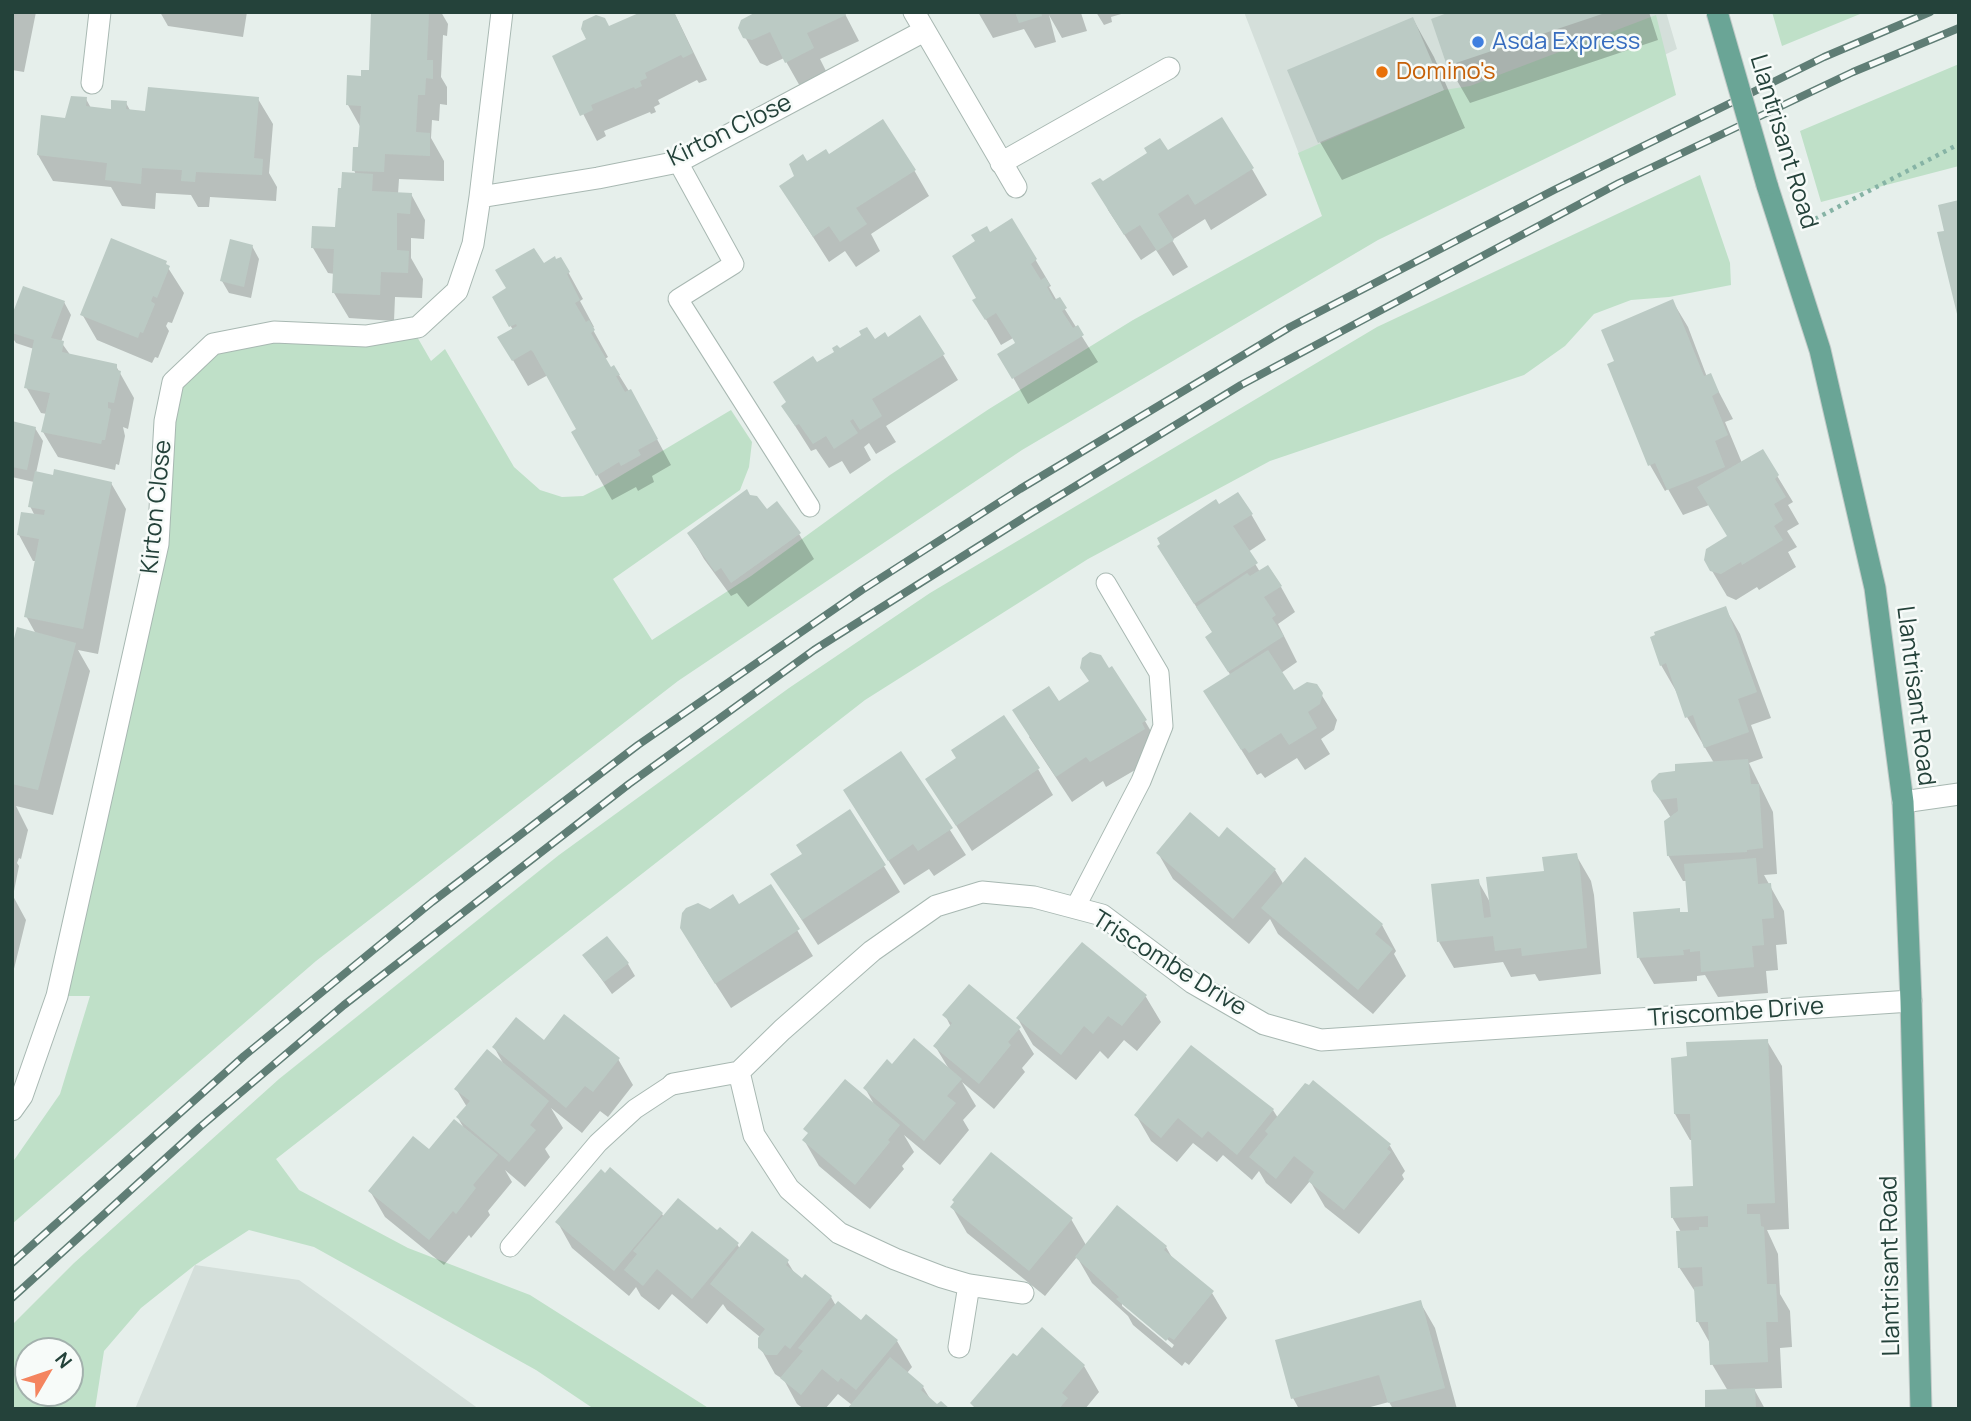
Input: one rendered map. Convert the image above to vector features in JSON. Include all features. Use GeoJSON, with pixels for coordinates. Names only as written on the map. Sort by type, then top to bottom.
{"type":"FeatureCollection","features":[{"type":"Feature","properties":{"kind":"main road","name":"Llantrisant Road"},"geometry":{"type":"LineString","coordinates":[[1717,12],[1820,350],[1875,588],[1903,802],[1921,1409]]}},
{"type":"Feature","properties":{"kind":"street"},"geometry":{"type":"LineString","coordinates":[[92,83],[100,12]]}},
{"type":"Feature","properties":{"kind":"street","name":"Kirton Close"},"geometry":{"type":"LineString","coordinates":[[12,1110],[22,1096],[57,996],[158,544],[165,421],[173,382],[213,344],[274,332],[366,336],[418,327],[457,291],[473,244],[502,12]]}},
{"type":"Feature","properties":{"kind":"street"},"geometry":{"type":"LineString","coordinates":[[914,12],[1016,187]]}},
{"type":"Feature","properties":{"kind":"street","name":"Kirton Close"},"geometry":{"type":"LineString","coordinates":[[480,197],[678,162],[924,31]]}},
{"type":"Feature","properties":{"kind":"street"},"geometry":{"type":"LineString","coordinates":[[1001,163],[1170,68]]}},
{"type":"Feature","properties":{"kind":"street"},"geometry":{"type":"LineString","coordinates":[[1903,802],[1959,794]]}},
{"type":"Feature","properties":{"kind":"street","name":"Triscombe Drive"},"geometry":{"type":"LineString","coordinates":[[738,1072],[872,951],[936,906],[982,892],[1034,897],[1102,915],[1193,983],[1264,1024],[1321,1040],[1911,1001]]}},
{"type":"Feature","properties":{"kind":"street"},"geometry":{"type":"LineString","coordinates":[[673,1084],[738,1072],[754,1135],[789,1189],[839,1233],[895,1259],[968,1285],[1023,1293]]}},
{"type":"Feature","properties":{"kind":"street"},"geometry":{"type":"LineString","coordinates":[[959,1347],[968,1285]]}},
{"type":"Feature","properties":{"kind":"lane"},"geometry":{"type":"LineString","coordinates":[[678,162],[734,264],[678,299],[810,507]]}},
{"type":"Feature","properties":{"kind":"lane"},"geometry":{"type":"LineString","coordinates":[[1075,908],[1141,780],[1163,726],[1159,673],[1106,583]]}},
{"type":"Feature","properties":{"kind":"lane"},"geometry":{"type":"LineString","coordinates":[[510,1247],[598,1143],[635,1109],[673,1084]]}},
{"type":"Feature","properties":{"kind":"path"},"geometry":{"type":"LineString","coordinates":[[1783,235],[1959,144]]}},
{"type":"Feature","properties":{"kind":"shaded area"},"geometry":{"type":"Polygon","coordinates":[[[1244,12],[1666,12],[1677,49],[1323,216],[1244,12]]]}},
{"type":"Feature","properties":{"kind":"shaded area"},"geometry":{"type":"Polygon","coordinates":[[[195,1265],[299,1280],[479,1409],[135,1409],[195,1265]]]}},
{"type":"Feature","properties":{"kind":"green space"},"geometry":{"type":"Polygon","coordinates":[[[1772,12],[1865,12],[1782,46],[1772,12]]]}},
{"type":"Feature","properties":{"kind":"green space"},"geometry":{"type":"Polygon","coordinates":[[[1656,15],[1676,95],[1378,240],[1022,450],[678,681],[316,961],[12,1224],[12,1163],[60,1094],[90,996],[57,996],[158,544],[173,382],[213,344],[412,328],[431,361],[445,349],[514,467],[540,490],[562,497],[583,496],[605,485],[731,410],[752,442],[749,467],[740,490],[613,579],[652,640],[751,576],[890,475],[989,409],[1133,320],[1322,216],[1298,153],[1444,90],[1470,86],[1656,15]]]}},
{"type":"Feature","properties":{"kind":"green space"},"geometry":{"type":"Polygon","coordinates":[[[1959,64],[1959,166],[1821,202],[1800,131],[1959,64]]]}},
{"type":"Feature","properties":{"kind":"green space"},"geometry":{"type":"Polygon","coordinates":[[[1700,175],[1730,263],[1731,285],[1669,297],[1631,300],[1594,314],[1565,346],[1524,375],[1270,461],[1088,559],[865,700],[276,1159],[299,1190],[408,1248],[530,1295],[710,1409],[594,1409],[536,1370],[314,1247],[249,1230],[195,1265],[141,1308],[104,1351],[95,1409],[12,1409],[12,1325],[74,1263],[279,1079],[559,855],[789,688],[930,593],[1377,327],[1700,175]]]}},
{"type":"Feature","properties":{"kind":"building"},"geometry":{"type":"Polygon","coordinates":[[[371,12],[429,12],[427,60],[433,60],[433,79],[426,78],[425,95],[418,95],[416,132],[430,133],[430,156],[385,154],[384,172],[352,171],[353,147],[358,147],[361,106],[346,105],[347,75],[361,76],[361,70],[369,70],[371,12]]]}},
{"type":"Feature","properties":{"kind":"building"},"geometry":{"type":"Polygon","coordinates":[[[641,12],[674,12],[693,53],[683,58],[681,55],[645,73],[647,78],[640,81],[642,86],[591,105],[593,110],[580,116],[552,56],[586,39],[581,29],[583,21],[596,15],[605,18],[609,26],[641,12]]]}},
{"type":"Feature","properties":{"kind":"building"},"geometry":{"type":"Polygon","coordinates":[[[756,12],[844,12],[846,15],[807,33],[814,48],[785,63],[770,32],[752,40],[743,38],[738,28],[741,20],[756,12]]]}},
{"type":"Feature","properties":{"kind":"building"},"geometry":{"type":"Polygon","coordinates":[[[1015,12],[1041,12],[1042,16],[1019,23],[1015,12]]]}},
{"type":"Feature","properties":{"kind":"building","name":"Asda Express"},"geometry":{"type":"Polygon","coordinates":[[[1450,12],[1605,13],[1447,66],[1431,19],[1450,12]]]}},
{"type":"Feature","properties":{"kind":"building"},"geometry":{"type":"Polygon","coordinates":[[[1413,17],[1444,90],[1318,143],[1287,70],[1413,17]]]}},
{"type":"Feature","properties":{"kind":"building"},"geometry":{"type":"Polygon","coordinates":[[[148,87],[259,97],[254,158],[263,159],[262,175],[196,172],[195,182],[181,181],[182,170],[142,168],[141,184],[105,180],[107,163],[37,155],[41,115],[65,118],[71,96],[87,97],[86,106],[111,109],[111,100],[127,101],[126,109],[145,111],[148,87]]]}},
{"type":"Feature","properties":{"kind":"building"},"geometry":{"type":"Polygon","coordinates":[[[1222,117],[1254,168],[1195,205],[1188,194],[1158,214],[1174,240],[1157,251],[1140,225],[1124,235],[1091,183],[1100,178],[1103,181],[1147,153],[1144,148],[1160,138],[1168,150],[1222,117]]]}},
{"type":"Feature","properties":{"kind":"building"},"geometry":{"type":"Polygon","coordinates":[[[883,119],[916,170],[856,208],[867,224],[840,242],[829,226],[813,237],[779,186],[794,176],[789,164],[803,154],[807,161],[826,149],[829,154],[883,119]]]}},
{"type":"Feature","properties":{"kind":"building"},"geometry":{"type":"Polygon","coordinates":[[[342,172],[373,174],[372,191],[412,193],[410,214],[397,213],[397,250],[409,251],[408,273],[381,272],[380,295],[332,293],[334,249],[311,248],[312,226],[335,227],[342,172]]]}},
{"type":"Feature","properties":{"kind":"building"},"geometry":{"type":"Polygon","coordinates":[[[1959,200],[1958,318],[1937,232],[1944,231],[1938,205],[1959,200]]]}},
{"type":"Feature","properties":{"kind":"building"},"geometry":{"type":"Polygon","coordinates":[[[1012,218],[1037,259],[1031,264],[1041,280],[1045,277],[1054,300],[1060,297],[1067,308],[1062,311],[1073,328],[1078,325],[1084,335],[1012,379],[997,354],[1015,343],[996,313],[985,320],[972,300],[976,298],[952,256],[975,241],[971,235],[987,226],[990,232],[1012,218]]]}},
{"type":"Feature","properties":{"kind":"building"},"geometry":{"type":"Polygon","coordinates":[[[111,238],[167,261],[166,264],[170,266],[157,298],[153,296],[151,301],[155,304],[143,333],[140,332],[138,338],[80,315],[111,238]]]}},
{"type":"Feature","properties":{"kind":"building"},"geometry":{"type":"Polygon","coordinates":[[[230,239],[253,245],[244,287],[220,281],[230,239]]]}},
{"type":"Feature","properties":{"kind":"building"},"geometry":{"type":"Polygon","coordinates":[[[534,248],[544,263],[555,256],[556,259],[561,257],[570,272],[567,274],[580,300],[575,303],[586,322],[589,320],[595,330],[591,333],[611,367],[614,365],[620,375],[616,376],[625,392],[631,389],[658,439],[638,450],[641,455],[621,466],[619,462],[596,476],[571,432],[576,429],[533,352],[531,350],[512,361],[497,337],[517,326],[516,324],[509,327],[492,297],[506,288],[495,270],[534,248]]]}},
{"type":"Feature","properties":{"kind":"building"},"geometry":{"type":"Polygon","coordinates":[[[23,286],[65,301],[51,338],[64,341],[62,352],[117,364],[117,370],[121,371],[114,403],[108,402],[108,408],[111,409],[105,440],[102,440],[101,444],[41,432],[50,393],[24,388],[34,340],[12,333],[12,315],[23,286]]]}},
{"type":"Feature","properties":{"kind":"building"},"geometry":{"type":"Polygon","coordinates":[[[1673,299],[1704,376],[1711,373],[1719,392],[1712,396],[1728,435],[1715,441],[1725,467],[1667,490],[1655,463],[1648,466],[1607,364],[1614,361],[1601,330],[1673,299]]]}},
{"type":"Feature","properties":{"kind":"building"},"geometry":{"type":"Polygon","coordinates":[[[920,315],[945,354],[872,399],[882,416],[860,430],[853,419],[850,421],[858,433],[834,449],[826,436],[813,444],[799,424],[795,426],[781,406],[786,402],[773,382],[813,356],[817,362],[834,352],[832,348],[837,345],[840,348],[861,335],[859,331],[867,327],[875,339],[885,332],[888,337],[920,315]]]}},
{"type":"Feature","properties":{"kind":"building"},"geometry":{"type":"Polygon","coordinates":[[[12,421],[36,427],[27,470],[12,467],[12,421]]]}},
{"type":"Feature","properties":{"kind":"building"},"geometry":{"type":"Polygon","coordinates":[[[1763,449],[1779,475],[1775,479],[1786,497],[1774,504],[1783,520],[1774,526],[1783,540],[1742,565],[1741,562],[1721,574],[1710,571],[1704,560],[1706,549],[1727,536],[1697,487],[1763,449]]]}},
{"type":"Feature","properties":{"kind":"building"},"geometry":{"type":"Polygon","coordinates":[[[54,469],[112,482],[83,629],[24,617],[39,539],[17,535],[21,512],[44,515],[45,510],[28,507],[35,471],[53,475],[54,469]]]}},
{"type":"Feature","properties":{"kind":"building"},"geometry":{"type":"Polygon","coordinates":[[[747,489],[750,495],[757,496],[767,509],[777,501],[801,533],[731,583],[721,568],[715,572],[687,533],[747,489]]]}},
{"type":"Feature","properties":{"kind":"building"},"geometry":{"type":"Polygon","coordinates":[[[1238,492],[1253,514],[1233,526],[1258,563],[1194,604],[1157,546],[1160,544],[1157,538],[1216,499],[1219,504],[1238,492]]]}},
{"type":"Feature","properties":{"kind":"building"},"geometry":{"type":"Polygon","coordinates":[[[1268,565],[1282,586],[1264,597],[1276,615],[1272,618],[1284,636],[1228,672],[1205,637],[1212,632],[1196,607],[1247,573],[1250,576],[1268,565]]]}},
{"type":"Feature","properties":{"kind":"building"},"geometry":{"type":"Polygon","coordinates":[[[1726,606],[1757,692],[1738,699],[1749,732],[1704,748],[1693,715],[1685,718],[1666,663],[1660,666],[1650,637],[1655,635],[1654,632],[1726,606]]]}},
{"type":"Feature","properties":{"kind":"building"},"geometry":{"type":"Polygon","coordinates":[[[17,627],[76,643],[38,790],[12,784],[12,646],[17,627]]]}},
{"type":"Feature","properties":{"kind":"building"},"geometry":{"type":"Polygon","coordinates":[[[1268,650],[1294,690],[1307,682],[1317,684],[1323,693],[1320,704],[1308,712],[1317,728],[1289,745],[1281,733],[1249,753],[1245,748],[1241,750],[1203,691],[1268,650]]]}},
{"type":"Feature","properties":{"kind":"building"},"geometry":{"type":"Polygon","coordinates":[[[1090,652],[1101,655],[1109,668],[1112,666],[1147,720],[1142,723],[1145,729],[1090,762],[1086,757],[1056,777],[1012,710],[1049,686],[1059,701],[1089,681],[1080,668],[1082,658],[1090,652]]]}},
{"type":"Feature","properties":{"kind":"building"},"geometry":{"type":"Polygon","coordinates":[[[1004,715],[1040,768],[956,826],[925,779],[956,758],[951,750],[1004,715]]]}},
{"type":"Feature","properties":{"kind":"building"},"geometry":{"type":"Polygon","coordinates":[[[901,751],[953,828],[918,851],[913,844],[888,861],[843,790],[901,751]]]}},
{"type":"Feature","properties":{"kind":"building"},"geometry":{"type":"Polygon","coordinates":[[[1748,759],[1751,784],[1759,784],[1763,848],[1747,852],[1667,856],[1664,821],[1678,811],[1677,798],[1660,800],[1653,791],[1651,781],[1659,773],[1675,771],[1675,764],[1748,759]]]}},
{"type":"Feature","properties":{"kind":"building"},"geometry":{"type":"Polygon","coordinates":[[[850,809],[886,865],[802,920],[770,874],[802,854],[796,845],[850,809]]]}},
{"type":"Feature","properties":{"kind":"building"},"geometry":{"type":"Polygon","coordinates":[[[1190,812],[1219,837],[1227,827],[1276,869],[1233,919],[1156,853],[1190,812]]]}},
{"type":"Feature","properties":{"kind":"building"},"geometry":{"type":"Polygon","coordinates":[[[1577,853],[1587,948],[1522,956],[1521,948],[1495,951],[1493,936],[1437,942],[1431,884],[1479,879],[1484,918],[1491,917],[1486,877],[1544,871],[1542,857],[1577,853]]]}},
{"type":"Feature","properties":{"kind":"building"},"geometry":{"type":"Polygon","coordinates":[[[1305,857],[1383,924],[1375,934],[1393,949],[1358,990],[1261,908],[1305,857]]]}},
{"type":"Feature","properties":{"kind":"building"},"geometry":{"type":"Polygon","coordinates":[[[1756,858],[1758,884],[1771,883],[1774,918],[1762,919],[1764,945],[1752,946],[1754,967],[1701,972],[1700,951],[1690,952],[1690,949],[1683,950],[1684,955],[1637,958],[1633,912],[1680,908],[1680,912],[1688,912],[1684,864],[1756,858]]]}},
{"type":"Feature","properties":{"kind":"building"},"geometry":{"type":"Polygon","coordinates":[[[771,884],[800,929],[715,984],[680,928],[682,913],[686,908],[698,903],[710,909],[733,894],[739,904],[771,884]]]}},
{"type":"Feature","properties":{"kind":"building"},"geometry":{"type":"Polygon","coordinates":[[[607,936],[629,963],[604,982],[582,955],[607,936]]]}},
{"type":"Feature","properties":{"kind":"building"},"geometry":{"type":"Polygon","coordinates":[[[1082,942],[1147,995],[1122,1026],[1108,1016],[1093,1034],[1084,1026],[1061,1055],[1016,1018],[1082,942]]]}},
{"type":"Feature","properties":{"kind":"building"},"geometry":{"type":"Polygon","coordinates":[[[969,984],[1021,1027],[1008,1042],[1011,1045],[979,1084],[933,1046],[952,1023],[942,1015],[969,984]]]}},
{"type":"Feature","properties":{"kind":"building"},"geometry":{"type":"Polygon","coordinates":[[[564,1014],[620,1058],[593,1092],[585,1086],[566,1108],[492,1047],[516,1017],[544,1040],[564,1014]]]}},
{"type":"Feature","properties":{"kind":"building"},"geometry":{"type":"Polygon","coordinates":[[[914,1038],[962,1079],[947,1096],[956,1103],[924,1141],[863,1088],[887,1059],[892,1064],[914,1038]]]}},
{"type":"Feature","properties":{"kind":"building"},"geometry":{"type":"Polygon","coordinates":[[[1768,1039],[1775,1203],[1747,1204],[1747,1214],[1760,1214],[1761,1226],[1764,1227],[1767,1284],[1776,1284],[1778,1322],[1766,1322],[1768,1362],[1710,1365],[1708,1322],[1696,1322],[1694,1287],[1703,1286],[1702,1267],[1678,1268],[1676,1231],[1708,1227],[1708,1216],[1671,1218],[1670,1187],[1693,1186],[1690,1114],[1674,1114],[1671,1058],[1687,1056],[1686,1042],[1768,1039]]]}},
{"type":"Feature","properties":{"kind":"building"},"geometry":{"type":"Polygon","coordinates":[[[1191,1045],[1274,1109],[1237,1155],[1208,1131],[1202,1138],[1178,1118],[1161,1138],[1134,1115],[1191,1045]]]}},
{"type":"Feature","properties":{"kind":"building"},"geometry":{"type":"Polygon","coordinates":[[[487,1049],[549,1101],[530,1125],[536,1130],[509,1162],[456,1117],[470,1101],[454,1089],[487,1049]]]}},
{"type":"Feature","properties":{"kind":"building"},"geometry":{"type":"Polygon","coordinates":[[[845,1079],[900,1125],[888,1140],[890,1142],[855,1185],[802,1140],[808,1133],[803,1129],[845,1079]]]}},
{"type":"Feature","properties":{"kind":"building"},"geometry":{"type":"Polygon","coordinates":[[[1313,1080],[1391,1144],[1387,1149],[1391,1152],[1344,1210],[1308,1181],[1314,1172],[1294,1156],[1276,1179],[1249,1157],[1268,1134],[1265,1131],[1305,1083],[1309,1085],[1313,1080]]]}},
{"type":"Feature","properties":{"kind":"building"},"geometry":{"type":"Polygon","coordinates":[[[454,1119],[498,1155],[473,1185],[476,1188],[456,1214],[453,1211],[429,1240],[368,1191],[413,1136],[429,1149],[454,1119]]]}},
{"type":"Feature","properties":{"kind":"building"},"geometry":{"type":"Polygon","coordinates":[[[991,1152],[1073,1218],[1029,1271],[950,1207],[954,1202],[952,1200],[991,1152]]]}},
{"type":"Feature","properties":{"kind":"building"},"geometry":{"type":"Polygon","coordinates":[[[610,1167],[663,1213],[614,1271],[555,1222],[601,1169],[605,1173],[610,1167]]]}},
{"type":"Feature","properties":{"kind":"building"},"geometry":{"type":"Polygon","coordinates":[[[678,1198],[717,1230],[720,1227],[739,1243],[692,1299],[657,1269],[643,1286],[624,1270],[637,1254],[633,1251],[678,1198]]]}},
{"type":"Feature","properties":{"kind":"building"},"geometry":{"type":"Polygon","coordinates":[[[1117,1205],[1167,1246],[1164,1250],[1214,1291],[1174,1340],[1169,1337],[1166,1341],[1116,1299],[1119,1297],[1075,1257],[1117,1205]]]}},
{"type":"Feature","properties":{"kind":"building"},"geometry":{"type":"Polygon","coordinates":[[[752,1231],[789,1260],[786,1265],[802,1278],[805,1274],[832,1296],[790,1349],[785,1345],[777,1355],[766,1355],[758,1348],[758,1338],[765,1329],[710,1284],[752,1231]]]}},
{"type":"Feature","properties":{"kind":"building"},"geometry":{"type":"Polygon","coordinates":[[[1421,1300],[1445,1388],[1388,1403],[1379,1375],[1291,1399],[1275,1340],[1421,1300]]]}},
{"type":"Feature","properties":{"kind":"building"},"geometry":{"type":"Polygon","coordinates":[[[838,1301],[861,1320],[866,1314],[898,1340],[856,1390],[841,1378],[838,1382],[822,1369],[801,1395],[780,1378],[803,1351],[798,1348],[838,1301]]]}},
{"type":"Feature","properties":{"kind":"building"},"geometry":{"type":"Polygon","coordinates":[[[1042,1327],[1085,1365],[1062,1393],[1068,1398],[1059,1409],[972,1409],[974,1407],[970,1403],[1013,1353],[1017,1356],[1042,1327]]]}},
{"type":"Feature","properties":{"kind":"building"},"geometry":{"type":"Polygon","coordinates":[[[890,1357],[924,1386],[921,1390],[937,1404],[941,1401],[950,1409],[847,1409],[890,1357]]]}},
{"type":"Feature","properties":{"kind":"building"},"geometry":{"type":"Polygon","coordinates":[[[1755,1388],[1756,1409],[1705,1409],[1705,1390],[1755,1388]]]}},
{"type":"Feature","properties":{"kind":"railway"},"geometry":{"type":"LineString","coordinates":[[12,1263],[244,1056],[432,902],[638,745],[862,590],[1020,489],[1290,327],[1554,190],[1824,57],[1930,12]]}},
{"type":"Feature","properties":{"kind":"railway"},"geometry":{"type":"LineString","coordinates":[[12,1298],[200,1127],[344,1005],[629,784],[814,650],[1241,385],[1619,183],[1853,72],[1959,28]]}},
{"type":"Feature","properties":{"kind":"place","name":"Asda Express"},"geometry":{"type":"Point","coordinates":[1478,42]}},
{"type":"Feature","properties":{"kind":"place","name":"Domino's"},"geometry":{"type":"Point","coordinates":[1382,72]}}]}
